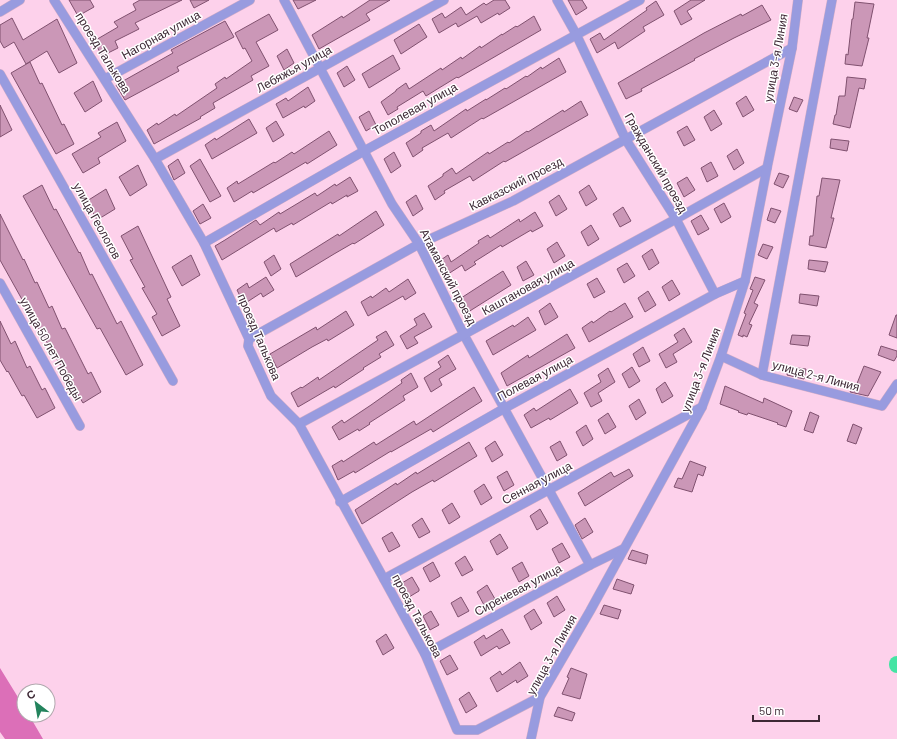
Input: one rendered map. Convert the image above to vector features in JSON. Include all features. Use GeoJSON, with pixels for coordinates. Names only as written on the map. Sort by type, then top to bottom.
{"type":"FeatureCollection","features":[{"type":"Feature","properties":{"kind":"street"},"geometry":{"type":"LineString","coordinates":[[0,12],[20,0]]}},
{"type":"Feature","properties":{"kind":"street","name":"проезд Талькова"},"geometry":{"type":"LineString","coordinates":[[54,0],[155,159],[204,243],[249,339],[248,346],[271,396],[299,424],[340,502],[425,654],[457,730],[477,730],[540,697]]}},
{"type":"Feature","properties":{"kind":"street","name":"Нагорная улица"},"geometry":{"type":"LineString","coordinates":[[105,79],[250,0]]}},
{"type":"Feature","properties":{"kind":"street","name":"Атаманский проезд"},"geometry":{"type":"LineString","coordinates":[[284,0],[319,69],[392,204],[420,244],[464,335],[590,565]]}},
{"type":"Feature","properties":{"kind":"street","name":"Лебяжья улица"},"geometry":{"type":"LineString","coordinates":[[155,159],[444,0]]}},
{"type":"Feature","properties":{"kind":"street","name":"Гражданский проезд"},"geometry":{"type":"LineString","coordinates":[[557,0],[576,34],[626,140],[676,219],[715,294]]}},
{"type":"Feature","properties":{"kind":"street","name":"Тополевая улица"},"geometry":{"type":"LineString","coordinates":[[204,243],[364,151],[640,0]]}},
{"type":"Feature","properties":{"kind":"street","name":"улица 3-я Линия"},"geometry":{"type":"LineString","coordinates":[[531,739],[540,697],[590,611],[702,407],[721,356],[745,281],[792,48],[798,0]]}},
{"type":"Feature","properties":{"kind":"street"},"geometry":{"type":"LineString","coordinates":[[762,375],[832,0]]}},
{"type":"Feature","properties":{"kind":"street","name":"Кавказский проезд"},"geometry":{"type":"LineString","coordinates":[[249,339],[420,244],[513,201],[792,48]]}},
{"type":"Feature","properties":{"kind":"street","name":"улица Геологов"},"geometry":{"type":"LineString","coordinates":[[0,74],[173,381]]}},
{"type":"Feature","properties":{"kind":"street","name":"Каштановая улица"},"geometry":{"type":"LineString","coordinates":[[299,424],[767,168]]}},
{"type":"Feature","properties":{"kind":"street","name":"Полевая улица"},"geometry":{"type":"LineString","coordinates":[[340,502],[505,408],[715,294],[745,281]]}},
{"type":"Feature","properties":{"kind":"street","name":"улица 50 лет Победы"},"geometry":{"type":"LineString","coordinates":[[0,283],[80,426]]}},
{"type":"Feature","properties":{"kind":"street","name":"улица 2-я Линия"},"geometry":{"type":"LineString","coordinates":[[721,356],[762,375],[882,406],[897,384]]}},
{"type":"Feature","properties":{"kind":"street","name":"Сенная улица"},"geometry":{"type":"LineString","coordinates":[[384,579],[702,407]]}},
{"type":"Feature","properties":{"kind":"street","name":"Сиреневая улица"},"geometry":{"type":"LineString","coordinates":[[425,654],[590,565],[623,549]]}},
{"type":"Feature","properties":{"kind":"shaded area"},"geometry":{"type":"Polygon","coordinates":[[[0,668],[16,694],[16,723],[34,723],[43,739],[5,739],[0,732],[0,668]]]}},
{"type":"Feature","properties":{"kind":"building"},"geometry":{"type":"Polygon","coordinates":[[[69,0],[90,0],[94,7],[78,16],[69,0]]]}},
{"type":"Feature","properties":{"kind":"building"},"geometry":{"type":"Polygon","coordinates":[[[140,0],[182,0],[135,23],[139,29],[115,41],[118,48],[102,56],[94,41],[118,27],[114,22],[136,10],[133,4],[140,0]]]}},
{"type":"Feature","properties":{"kind":"building"},"geometry":{"type":"Polygon","coordinates":[[[190,0],[209,0],[194,8],[190,0]]]}},
{"type":"Feature","properties":{"kind":"building"},"geometry":{"type":"Polygon","coordinates":[[[293,0],[316,0],[298,9],[293,0]]]}},
{"type":"Feature","properties":{"kind":"building"},"geometry":{"type":"Polygon","coordinates":[[[370,0],[390,0],[366,14],[370,20],[319,49],[312,35],[342,16],[343,18],[370,0]]]}},
{"type":"Feature","properties":{"kind":"building"},"geometry":{"type":"Polygon","coordinates":[[[494,0],[505,0],[510,8],[481,23],[477,16],[458,27],[456,23],[439,33],[432,19],[442,13],[445,18],[461,7],[466,15],[484,3],[486,5],[494,0]]]}},
{"type":"Feature","properties":{"kind":"building"},"geometry":{"type":"Polygon","coordinates":[[[568,0],[582,0],[587,8],[576,15],[568,0]]]}},
{"type":"Feature","properties":{"kind":"building"},"geometry":{"type":"Polygon","coordinates":[[[691,0],[705,0],[687,11],[692,19],[681,25],[674,11],[691,0]]]}},
{"type":"Feature","properties":{"kind":"building"},"geometry":{"type":"Polygon","coordinates":[[[656,1],[664,15],[643,27],[645,31],[618,49],[615,42],[597,53],[590,39],[600,33],[604,40],[647,10],[646,8],[656,1]]]}},
{"type":"Feature","properties":{"kind":"building"},"geometry":{"type":"Polygon","coordinates":[[[855,2],[874,4],[867,38],[869,38],[862,66],[845,64],[846,54],[848,55],[855,2]]]}},
{"type":"Feature","properties":{"kind":"building"},"geometry":{"type":"Polygon","coordinates":[[[762,5],[771,20],[694,59],[695,60],[641,89],[642,91],[626,99],[618,83],[704,33],[741,14],[742,16],[762,5]]]}},
{"type":"Feature","properties":{"kind":"building"},"geometry":{"type":"Polygon","coordinates":[[[269,14],[278,30],[256,42],[269,66],[251,76],[253,80],[213,103],[215,108],[200,117],[201,118],[154,144],[147,130],[175,114],[176,116],[217,88],[215,84],[225,77],[226,79],[252,61],[245,48],[243,49],[235,33],[269,14]]]}},
{"type":"Feature","properties":{"kind":"building"},"geometry":{"type":"Polygon","coordinates":[[[534,16],[541,30],[426,96],[423,91],[397,107],[398,109],[388,115],[381,102],[406,83],[409,89],[441,68],[442,70],[461,57],[462,59],[480,46],[481,48],[534,16]]]}},
{"type":"Feature","properties":{"kind":"building"},"geometry":{"type":"Polygon","coordinates":[[[12,18],[23,40],[57,19],[77,63],[59,73],[47,51],[26,64],[14,42],[4,48],[0,41],[0,25],[12,18]]]}},
{"type":"Feature","properties":{"kind":"building"},"geometry":{"type":"Polygon","coordinates":[[[225,21],[234,37],[177,67],[179,71],[125,100],[116,85],[173,53],[171,50],[225,21]]]}},
{"type":"Feature","properties":{"kind":"building"},"geometry":{"type":"Polygon","coordinates":[[[419,24],[427,37],[401,54],[394,40],[419,24]]]}},
{"type":"Feature","properties":{"kind":"building"},"geometry":{"type":"Polygon","coordinates":[[[287,49],[294,63],[284,70],[277,56],[287,49]]]}},
{"type":"Feature","properties":{"kind":"building"},"geometry":{"type":"Polygon","coordinates":[[[393,55],[400,69],[369,88],[362,74],[393,55]]]}},
{"type":"Feature","properties":{"kind":"building"},"geometry":{"type":"Polygon","coordinates":[[[559,58],[566,72],[483,119],[482,118],[451,138],[448,133],[422,148],[423,150],[413,157],[406,143],[421,133],[421,131],[431,125],[434,131],[466,109],[467,111],[559,58]]]}},
{"type":"Feature","properties":{"kind":"building"},"geometry":{"type":"Polygon","coordinates":[[[30,62],[62,125],[64,124],[74,144],[56,154],[11,73],[30,62]]]}},
{"type":"Feature","properties":{"kind":"building"},"geometry":{"type":"Polygon","coordinates":[[[347,66],[355,80],[344,87],[337,73],[347,66]]]}},
{"type":"Feature","properties":{"kind":"building"},"geometry":{"type":"Polygon","coordinates":[[[847,77],[866,79],[864,89],[859,88],[850,128],[833,124],[839,96],[845,96],[847,77]]]}},
{"type":"Feature","properties":{"kind":"building"},"geometry":{"type":"Polygon","coordinates":[[[93,81],[102,101],[85,112],[74,93],[93,81]]]}},
{"type":"Feature","properties":{"kind":"building"},"geometry":{"type":"Polygon","coordinates":[[[308,87],[315,101],[305,108],[304,106],[283,118],[276,104],[286,98],[288,101],[308,87]]]}},
{"type":"Feature","properties":{"kind":"building"},"geometry":{"type":"Polygon","coordinates":[[[746,96],[754,110],[743,117],[736,103],[746,96]]]}},
{"type":"Feature","properties":{"kind":"building"},"geometry":{"type":"Polygon","coordinates":[[[794,97],[803,100],[797,112],[789,109],[794,97]]]}},
{"type":"Feature","properties":{"kind":"building"},"geometry":{"type":"Polygon","coordinates":[[[581,101],[588,115],[505,162],[504,161],[473,181],[470,176],[444,191],[445,193],[435,200],[428,186],[443,176],[443,174],[452,168],[456,174],[488,152],[489,154],[581,101]]]}},
{"type":"Feature","properties":{"kind":"building"},"geometry":{"type":"Polygon","coordinates":[[[0,105],[12,130],[0,137],[0,105]]]}},
{"type":"Feature","properties":{"kind":"building"},"geometry":{"type":"Polygon","coordinates":[[[714,110],[722,124],[711,131],[704,117],[714,110]]]}},
{"type":"Feature","properties":{"kind":"building"},"geometry":{"type":"Polygon","coordinates":[[[369,111],[376,125],[366,131],[359,117],[369,111]]]}},
{"type":"Feature","properties":{"kind":"building"},"geometry":{"type":"Polygon","coordinates":[[[249,119],[257,133],[212,159],[205,145],[215,138],[216,140],[249,119]]]}},
{"type":"Feature","properties":{"kind":"building"},"geometry":{"type":"Polygon","coordinates":[[[276,121],[284,135],[273,142],[266,128],[276,121]]]}},
{"type":"Feature","properties":{"kind":"building"},"geometry":{"type":"Polygon","coordinates":[[[117,122],[126,141],[98,158],[100,163],[83,173],[72,154],[101,137],[98,133],[117,122]]]}},
{"type":"Feature","properties":{"kind":"building"},"geometry":{"type":"Polygon","coordinates":[[[687,126],[695,140],[684,146],[677,132],[687,126]]]}},
{"type":"Feature","properties":{"kind":"building"},"geometry":{"type":"Polygon","coordinates":[[[329,131],[337,145],[307,164],[306,162],[253,193],[252,191],[234,202],[227,188],[237,181],[238,184],[292,152],[294,154],[329,131]]]}},
{"type":"Feature","properties":{"kind":"building"},"geometry":{"type":"Polygon","coordinates":[[[831,139],[849,141],[847,151],[830,148],[831,139]]]}},
{"type":"Feature","properties":{"kind":"building"},"geometry":{"type":"Polygon","coordinates":[[[737,149],[744,163],[734,170],[727,156],[737,149]]]}},
{"type":"Feature","properties":{"kind":"building"},"geometry":{"type":"Polygon","coordinates":[[[394,152],[401,166],[391,173],[384,159],[394,152]]]}},
{"type":"Feature","properties":{"kind":"building"},"geometry":{"type":"Polygon","coordinates":[[[178,159],[185,173],[174,180],[168,166],[178,159]]]}},
{"type":"Feature","properties":{"kind":"building"},"geometry":{"type":"Polygon","coordinates":[[[200,159],[221,196],[210,202],[190,166],[200,159]]]}},
{"type":"Feature","properties":{"kind":"building"},"geometry":{"type":"Polygon","coordinates":[[[711,162],[718,176],[707,182],[701,168],[711,162]]]}},
{"type":"Feature","properties":{"kind":"building"},"geometry":{"type":"Polygon","coordinates":[[[138,165],[147,185],[130,196],[119,177],[138,165]]]}},
{"type":"Feature","properties":{"kind":"building"},"geometry":{"type":"Polygon","coordinates":[[[779,173],[789,176],[783,188],[774,184],[779,173]]]}},
{"type":"Feature","properties":{"kind":"building"},"geometry":{"type":"Polygon","coordinates":[[[350,177],[358,191],[347,197],[347,195],[332,204],[331,202],[293,225],[292,223],[276,232],[274,228],[222,260],[215,246],[256,220],[260,225],[279,212],[280,214],[315,193],[317,196],[335,184],[336,186],[350,177]]]}},
{"type":"Feature","properties":{"kind":"building"},"geometry":{"type":"Polygon","coordinates":[[[687,177],[695,190],[684,197],[677,183],[687,177]]]}},
{"type":"Feature","properties":{"kind":"building"},"geometry":{"type":"Polygon","coordinates":[[[822,178],[840,180],[831,218],[834,218],[826,248],[809,245],[810,236],[813,236],[817,196],[819,196],[822,178]]]}},
{"type":"Feature","properties":{"kind":"building"},"geometry":{"type":"Polygon","coordinates":[[[42,185],[54,210],[56,209],[79,253],[80,252],[90,275],[92,274],[117,324],[121,321],[143,365],[126,375],[100,328],[97,329],[23,196],[42,185]]]}},
{"type":"Feature","properties":{"kind":"building"},"geometry":{"type":"Polygon","coordinates":[[[589,185],[597,199],[586,206],[579,192],[589,185]]]}},
{"type":"Feature","properties":{"kind":"building"},"geometry":{"type":"Polygon","coordinates":[[[106,189],[115,209],[97,220],[87,201],[106,189]]]}},
{"type":"Feature","properties":{"kind":"building"},"geometry":{"type":"Polygon","coordinates":[[[416,195],[423,209],[413,216],[406,202],[416,195]]]}},
{"type":"Feature","properties":{"kind":"building"},"geometry":{"type":"Polygon","coordinates":[[[559,195],[567,209],[556,216],[549,202],[559,195]]]}},
{"type":"Feature","properties":{"kind":"building"},"geometry":{"type":"Polygon","coordinates":[[[724,203],[731,217],[721,223],[714,209],[724,203]]]}},
{"type":"Feature","properties":{"kind":"building"},"geometry":{"type":"Polygon","coordinates":[[[203,204],[211,218],[200,224],[193,211],[203,204]]]}},
{"type":"Feature","properties":{"kind":"building"},"geometry":{"type":"Polygon","coordinates":[[[623,207],[631,221],[620,227],[613,214],[623,207]]]}},
{"type":"Feature","properties":{"kind":"building"},"geometry":{"type":"Polygon","coordinates":[[[771,208],[781,211],[775,223],[767,220],[771,208]]]}},
{"type":"Feature","properties":{"kind":"building"},"geometry":{"type":"Polygon","coordinates":[[[376,211],[384,225],[296,277],[290,264],[338,234],[339,236],[376,211]]]}},
{"type":"Feature","properties":{"kind":"building"},"geometry":{"type":"Polygon","coordinates":[[[535,212],[543,226],[532,232],[531,230],[502,247],[501,245],[474,262],[476,264],[465,271],[462,265],[445,276],[438,262],[448,255],[451,262],[488,235],[490,238],[519,219],[520,222],[535,212]]]}},
{"type":"Feature","properties":{"kind":"building"},"geometry":{"type":"Polygon","coordinates":[[[0,214],[35,283],[37,282],[49,308],[52,306],[62,329],[65,328],[88,374],[91,372],[101,392],[83,403],[0,260],[0,214]]]}},
{"type":"Feature","properties":{"kind":"building"},"geometry":{"type":"Polygon","coordinates":[[[701,215],[709,229],[698,235],[691,221],[701,215]]]}},
{"type":"Feature","properties":{"kind":"building"},"geometry":{"type":"Polygon","coordinates":[[[591,225],[599,239],[588,246],[581,232],[591,225]]]}},
{"type":"Feature","properties":{"kind":"building"},"geometry":{"type":"Polygon","coordinates":[[[138,226],[171,297],[167,299],[180,326],[162,336],[152,317],[157,314],[142,288],[145,287],[130,260],[133,259],[121,236],[138,226]]]}},
{"type":"Feature","properties":{"kind":"building"},"geometry":{"type":"Polygon","coordinates":[[[557,242],[565,256],[554,263],[547,249],[557,242]]]}},
{"type":"Feature","properties":{"kind":"building"},"geometry":{"type":"Polygon","coordinates":[[[763,244],[773,247],[767,259],[758,255],[763,244]]]}},
{"type":"Feature","properties":{"kind":"building"},"geometry":{"type":"Polygon","coordinates":[[[652,249],[659,263],[649,270],[642,256],[652,249]]]}},
{"type":"Feature","properties":{"kind":"building"},"geometry":{"type":"Polygon","coordinates":[[[191,255],[200,275],[182,286],[172,267],[191,255]]]}},
{"type":"Feature","properties":{"kind":"building"},"geometry":{"type":"Polygon","coordinates":[[[274,255],[281,269],[271,276],[264,262],[274,255]]]}},
{"type":"Feature","properties":{"kind":"building"},"geometry":{"type":"Polygon","coordinates":[[[809,260],[828,262],[825,272],[808,269],[809,260]]]}},
{"type":"Feature","properties":{"kind":"building"},"geometry":{"type":"Polygon","coordinates":[[[526,261],[534,275],[523,281],[517,267],[526,261]]]}},
{"type":"Feature","properties":{"kind":"building"},"geometry":{"type":"Polygon","coordinates":[[[627,263],[635,276],[624,283],[617,269],[627,263]]]}},
{"type":"Feature","properties":{"kind":"building"},"geometry":{"type":"Polygon","coordinates":[[[503,271],[511,285],[465,314],[458,300],[503,271]]]}},
{"type":"Feature","properties":{"kind":"building"},"geometry":{"type":"Polygon","coordinates":[[[266,277],[274,290],[263,297],[261,293],[244,304],[237,290],[247,283],[249,288],[266,277]]]}},
{"type":"Feature","properties":{"kind":"building"},"geometry":{"type":"Polygon","coordinates":[[[755,277],[765,280],[754,303],[758,305],[749,324],[752,325],[747,337],[743,335],[743,337],[738,335],[746,314],[744,313],[753,290],[750,289],[755,277]]]}},
{"type":"Feature","properties":{"kind":"building"},"geometry":{"type":"Polygon","coordinates":[[[597,278],[605,292],[594,298],[587,284],[597,278]]]}},
{"type":"Feature","properties":{"kind":"building"},"geometry":{"type":"Polygon","coordinates":[[[408,279],[416,293],[405,300],[403,296],[368,316],[361,302],[371,296],[372,298],[386,288],[389,292],[408,279]]]}},
{"type":"Feature","properties":{"kind":"building"},"geometry":{"type":"Polygon","coordinates":[[[672,280],[680,294],[669,301],[662,287],[672,280]]]}},
{"type":"Feature","properties":{"kind":"building"},"geometry":{"type":"Polygon","coordinates":[[[648,291],[656,305],[645,312],[638,298],[648,291]]]}},
{"type":"Feature","properties":{"kind":"building"},"geometry":{"type":"Polygon","coordinates":[[[800,294],[819,296],[817,306],[799,303],[800,294]]]}},
{"type":"Feature","properties":{"kind":"building"},"geometry":{"type":"Polygon","coordinates":[[[550,303],[558,317],[545,325],[539,311],[550,303]]]}},
{"type":"Feature","properties":{"kind":"building"},"geometry":{"type":"Polygon","coordinates":[[[625,303],[633,317],[589,342],[582,328],[592,321],[593,323],[625,303]]]}},
{"type":"Feature","properties":{"kind":"building"},"geometry":{"type":"Polygon","coordinates":[[[346,311],[354,325],[328,341],[327,339],[277,368],[270,354],[316,327],[317,330],[346,311]]]}},
{"type":"Feature","properties":{"kind":"building"},"geometry":{"type":"Polygon","coordinates":[[[424,313],[432,327],[414,337],[418,343],[407,349],[400,336],[417,325],[414,319],[424,313]]]}},
{"type":"Feature","properties":{"kind":"building"},"geometry":{"type":"Polygon","coordinates":[[[897,315],[897,338],[889,335],[897,315]]]}},
{"type":"Feature","properties":{"kind":"building"},"geometry":{"type":"Polygon","coordinates":[[[528,317],[536,330],[493,355],[486,341],[513,325],[514,327],[528,317]]]}},
{"type":"Feature","properties":{"kind":"building"},"geometry":{"type":"Polygon","coordinates":[[[0,321],[11,344],[15,341],[27,368],[30,366],[42,390],[45,388],[55,408],[37,418],[24,395],[22,396],[0,360],[0,321]]]}},
{"type":"Feature","properties":{"kind":"building"},"geometry":{"type":"Polygon","coordinates":[[[684,328],[692,342],[673,354],[677,362],[666,368],[659,354],[678,342],[674,335],[684,328]]]}},
{"type":"Feature","properties":{"kind":"building"},"geometry":{"type":"Polygon","coordinates":[[[386,331],[394,345],[379,354],[381,357],[335,388],[334,386],[298,407],[291,393],[301,387],[302,388],[318,377],[319,380],[378,340],[376,337],[386,331]]]}},
{"type":"Feature","properties":{"kind":"building"},"geometry":{"type":"Polygon","coordinates":[[[567,334],[575,348],[507,386],[501,373],[528,355],[529,358],[567,334]]]}},
{"type":"Feature","properties":{"kind":"building"},"geometry":{"type":"Polygon","coordinates":[[[792,335],[810,336],[808,346],[790,344],[792,335]]]}},
{"type":"Feature","properties":{"kind":"building"},"geometry":{"type":"Polygon","coordinates":[[[881,346],[897,351],[897,356],[894,361],[878,355],[881,346]]]}},
{"type":"Feature","properties":{"kind":"building"},"geometry":{"type":"Polygon","coordinates":[[[643,347],[650,361],[639,367],[633,354],[643,347]]]}},
{"type":"Feature","properties":{"kind":"building"},"geometry":{"type":"Polygon","coordinates":[[[448,355],[456,369],[439,379],[442,385],[431,392],[424,378],[441,367],[438,362],[448,355]]]}},
{"type":"Feature","properties":{"kind":"building"},"geometry":{"type":"Polygon","coordinates":[[[864,366],[881,372],[868,396],[850,392],[853,385],[856,386],[864,366]]]}},
{"type":"Feature","properties":{"kind":"building"},"geometry":{"type":"Polygon","coordinates":[[[632,367],[640,381],[629,388],[622,374],[632,367]]]}},
{"type":"Feature","properties":{"kind":"building"},"geometry":{"type":"Polygon","coordinates":[[[788,367],[806,369],[804,379],[787,375],[788,367]]]}},
{"type":"Feature","properties":{"kind":"building"},"geometry":{"type":"Polygon","coordinates":[[[608,368],[615,382],[598,393],[602,401],[591,407],[584,393],[601,382],[598,375],[608,368]]]}},
{"type":"Feature","properties":{"kind":"building"},"geometry":{"type":"Polygon","coordinates":[[[411,373],[418,387],[403,396],[405,400],[359,431],[358,429],[339,440],[332,427],[342,420],[344,423],[371,405],[402,383],[401,380],[411,373]]]}},
{"type":"Feature","properties":{"kind":"building"},"geometry":{"type":"Polygon","coordinates":[[[665,382],[673,396],[662,403],[656,389],[665,382]]]}},
{"type":"Feature","properties":{"kind":"building"},"geometry":{"type":"Polygon","coordinates":[[[725,386],[763,403],[764,398],[792,411],[786,427],[748,413],[747,415],[738,412],[739,411],[720,404],[725,386]]]}},
{"type":"Feature","properties":{"kind":"building"},"geometry":{"type":"Polygon","coordinates":[[[474,387],[482,401],[433,432],[431,429],[355,473],[354,471],[338,480],[332,466],[342,460],[343,462],[374,442],[376,445],[414,421],[416,425],[474,387]]]}},
{"type":"Feature","properties":{"kind":"building"},"geometry":{"type":"Polygon","coordinates":[[[570,389],[578,403],[550,420],[549,418],[531,428],[524,415],[534,408],[536,411],[570,389]]]}},
{"type":"Feature","properties":{"kind":"building"},"geometry":{"type":"Polygon","coordinates":[[[639,399],[646,413],[636,420],[629,406],[639,399]]]}},
{"type":"Feature","properties":{"kind":"building"},"geometry":{"type":"Polygon","coordinates":[[[810,412],[819,416],[813,433],[804,430],[810,412]]]}},
{"type":"Feature","properties":{"kind":"building"},"geometry":{"type":"Polygon","coordinates":[[[608,413],[616,427],[605,434],[598,420],[608,413]]]}},
{"type":"Feature","properties":{"kind":"building"},"geometry":{"type":"Polygon","coordinates":[[[853,424],[862,428],[856,444],[847,441],[853,424]]]}},
{"type":"Feature","properties":{"kind":"building"},"geometry":{"type":"Polygon","coordinates":[[[586,425],[593,439],[583,446],[576,432],[586,425]]]}},
{"type":"Feature","properties":{"kind":"building"},"geometry":{"type":"Polygon","coordinates":[[[495,441],[503,455],[492,462],[485,448],[495,441]]]}},
{"type":"Feature","properties":{"kind":"building"},"geometry":{"type":"Polygon","coordinates":[[[560,441],[567,455],[557,461],[550,447],[560,441]]]}},
{"type":"Feature","properties":{"kind":"building"},"geometry":{"type":"Polygon","coordinates":[[[469,442],[477,456],[434,482],[433,480],[412,492],[362,524],[355,510],[396,483],[397,485],[416,472],[417,474],[469,442]]]}},
{"type":"Feature","properties":{"kind":"building"},"geometry":{"type":"Polygon","coordinates":[[[690,461],[706,467],[703,476],[698,474],[692,492],[674,487],[678,478],[682,479],[690,461]]]}},
{"type":"Feature","properties":{"kind":"building"},"geometry":{"type":"Polygon","coordinates":[[[629,469],[633,476],[585,506],[578,493],[611,472],[614,477],[629,469]]]}},
{"type":"Feature","properties":{"kind":"building"},"geometry":{"type":"Polygon","coordinates":[[[507,471],[514,485],[504,491],[497,477],[507,471]]]}},
{"type":"Feature","properties":{"kind":"building"},"geometry":{"type":"Polygon","coordinates":[[[484,484],[492,498],[481,505],[474,491],[484,484]]]}},
{"type":"Feature","properties":{"kind":"building"},"geometry":{"type":"Polygon","coordinates":[[[452,503],[460,517],[449,524],[442,510],[452,503]]]}},
{"type":"Feature","properties":{"kind":"building"},"geometry":{"type":"Polygon","coordinates":[[[540,509],[548,523],[537,530],[530,516],[540,509]]]}},
{"type":"Feature","properties":{"kind":"building"},"geometry":{"type":"Polygon","coordinates":[[[422,518],[430,532],[419,538],[412,525],[422,518]]]}},
{"type":"Feature","properties":{"kind":"building"},"geometry":{"type":"Polygon","coordinates":[[[585,518],[593,532],[582,539],[575,525],[585,518]]]}},
{"type":"Feature","properties":{"kind":"building"},"geometry":{"type":"Polygon","coordinates":[[[392,532],[400,546],[389,552],[382,538],[392,532]]]}},
{"type":"Feature","properties":{"kind":"building"},"geometry":{"type":"Polygon","coordinates":[[[500,534],[508,548],[497,555],[490,541],[500,534]]]}},
{"type":"Feature","properties":{"kind":"building"},"geometry":{"type":"Polygon","coordinates":[[[562,543],[570,557],[559,563],[552,549],[562,543]]]}},
{"type":"Feature","properties":{"kind":"building"},"geometry":{"type":"Polygon","coordinates":[[[632,550],[648,555],[646,564],[628,559],[632,550]]]}},
{"type":"Feature","properties":{"kind":"building"},"geometry":{"type":"Polygon","coordinates":[[[465,556],[473,570],[462,576],[455,563],[465,556]]]}},
{"type":"Feature","properties":{"kind":"building"},"geometry":{"type":"Polygon","coordinates":[[[433,562],[440,576],[430,582],[423,568],[433,562]]]}},
{"type":"Feature","properties":{"kind":"building"},"geometry":{"type":"Polygon","coordinates":[[[522,562],[529,576],[519,582],[512,568],[522,562]]]}},
{"type":"Feature","properties":{"kind":"building"},"geometry":{"type":"Polygon","coordinates":[[[412,577],[419,591],[409,597],[402,583],[412,577]]]}},
{"type":"Feature","properties":{"kind":"building"},"geometry":{"type":"Polygon","coordinates":[[[617,579],[634,585],[631,594],[613,589],[617,579]]]}},
{"type":"Feature","properties":{"kind":"building"},"geometry":{"type":"Polygon","coordinates":[[[487,585],[495,599],[484,605],[477,592],[487,585]]]}},
{"type":"Feature","properties":{"kind":"building"},"geometry":{"type":"Polygon","coordinates":[[[557,596],[565,610],[554,617],[547,603],[557,596]]]}},
{"type":"Feature","properties":{"kind":"building"},"geometry":{"type":"Polygon","coordinates":[[[461,597],[469,611],[458,617],[451,603],[461,597]]]}},
{"type":"Feature","properties":{"kind":"building"},"geometry":{"type":"Polygon","coordinates":[[[604,605],[621,610],[618,619],[600,614],[604,605]]]}},
{"type":"Feature","properties":{"kind":"building"},"geometry":{"type":"Polygon","coordinates":[[[534,609],[542,623],[531,630],[524,616],[534,609]]]}},
{"type":"Feature","properties":{"kind":"building"},"geometry":{"type":"Polygon","coordinates":[[[431,611],[439,625],[430,630],[423,616],[431,611]]]}},
{"type":"Feature","properties":{"kind":"building"},"geometry":{"type":"Polygon","coordinates":[[[502,629],[510,643],[499,649],[497,646],[481,656],[474,642],[484,635],[486,639],[502,629]]]}},
{"type":"Feature","properties":{"kind":"building"},"geometry":{"type":"Polygon","coordinates":[[[386,634],[394,648],[383,655],[376,641],[386,634]]]}},
{"type":"Feature","properties":{"kind":"building"},"geometry":{"type":"Polygon","coordinates":[[[450,655],[458,669],[447,675],[440,661],[450,655]]]}},
{"type":"Feature","properties":{"kind":"building"},"geometry":{"type":"Polygon","coordinates":[[[520,662],[528,676],[517,683],[516,680],[497,692],[490,678],[500,671],[502,675],[520,662]]]}},
{"type":"Feature","properties":{"kind":"building"},"geometry":{"type":"Polygon","coordinates":[[[571,668],[587,674],[580,699],[562,694],[569,678],[567,677],[571,668]]]}},
{"type":"Feature","properties":{"kind":"building"},"geometry":{"type":"Polygon","coordinates":[[[469,692],[477,706],[466,713],[459,699],[469,692]]]}},
{"type":"Feature","properties":{"kind":"building"},"geometry":{"type":"Polygon","coordinates":[[[558,707],[575,713],[572,721],[554,716],[558,707]]]}}]}
